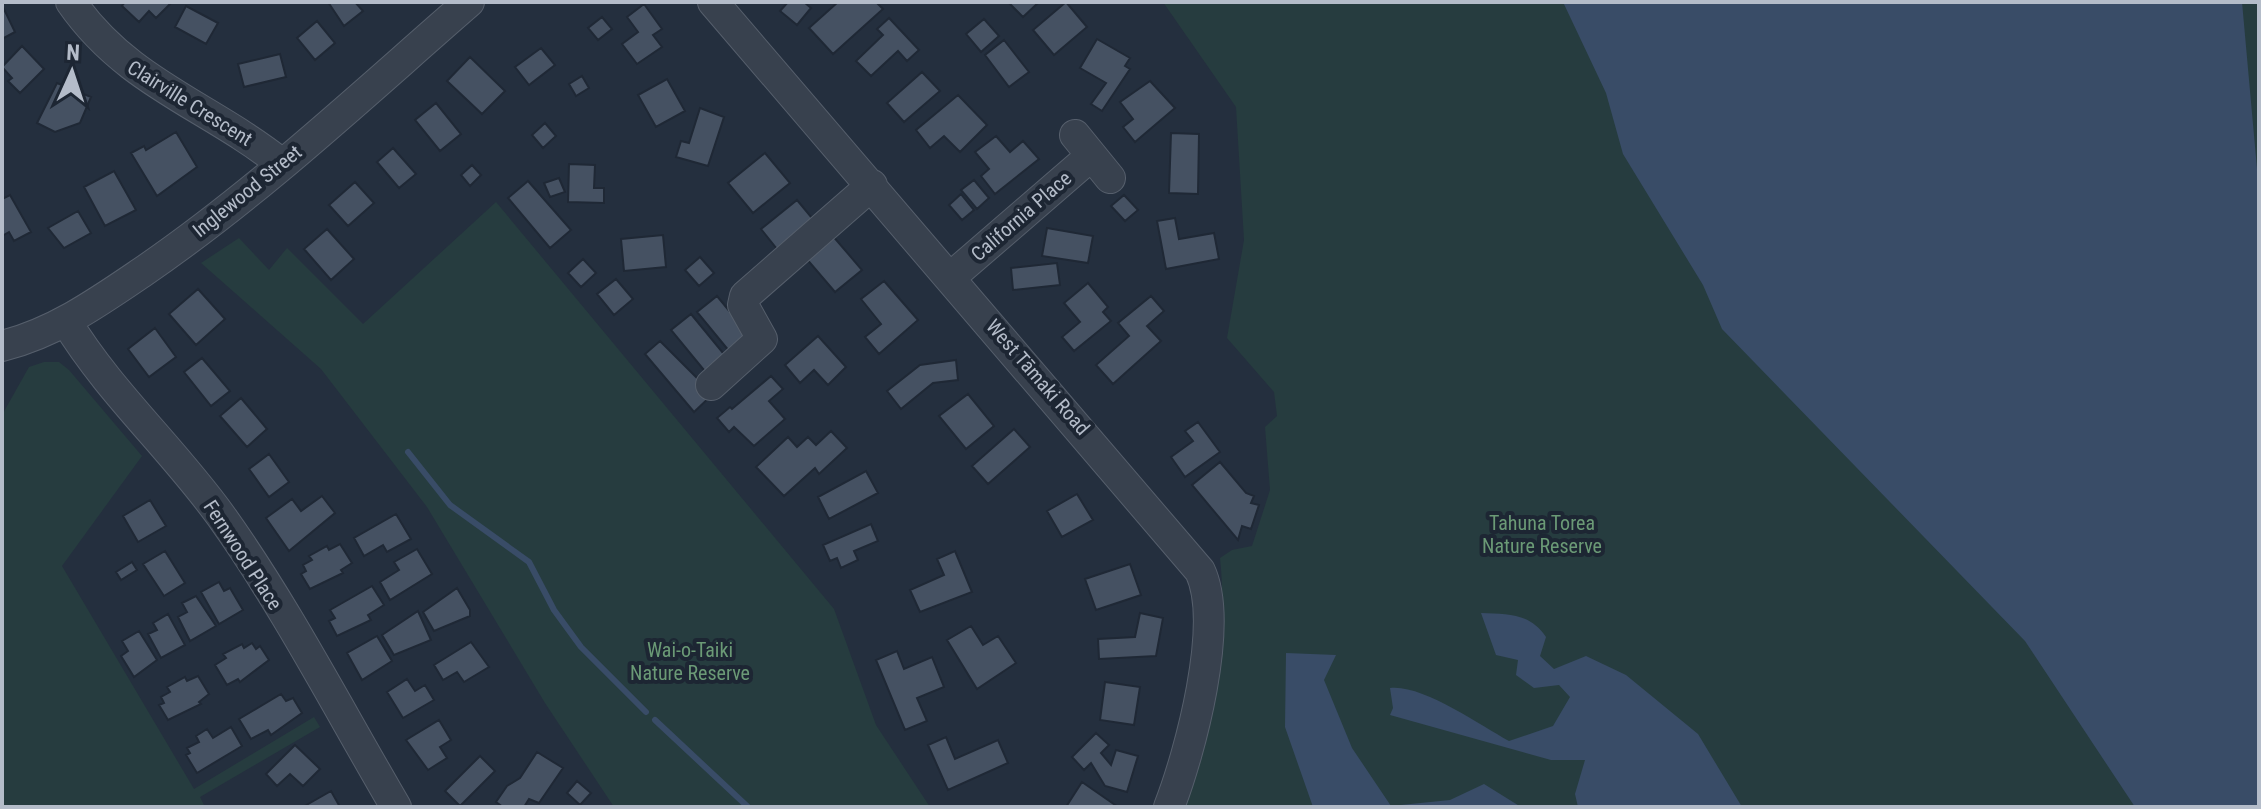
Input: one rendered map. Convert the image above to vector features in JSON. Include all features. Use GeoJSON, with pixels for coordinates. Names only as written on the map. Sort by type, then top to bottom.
{"type":"FeatureCollection","features":[{"type":"Feature","properties":{"kind":"street","name":"Clairville Crescent"},"geometry":{"type":"LineString","coordinates":[[71,2],[125,62],[159,88],[248,138],[282,164]]}},
{"type":"Feature","properties":{"kind":"street","name":"Inglewood Street"},"geometry":{"type":"LineString","coordinates":[[2,346],[37,336],[90,308],[183,244],[282,164],[469,2]]}},
{"type":"Feature","properties":{"kind":"street","name":"West Tāmaki Road"},"geometry":{"type":"LineString","coordinates":[[713,2],[1191,557],[1206,584],[1210,618],[1205,663],[1186,760],[1169,807]]}},
{"type":"Feature","properties":{"kind":"street","name":"California Place"},"geometry":{"type":"LineString","coordinates":[[951,277],[1092,156]]}},
{"type":"Feature","properties":{"kind":"street"},"geometry":{"type":"LineString","coordinates":[[711,385],[762,339],[743,305],[745,296],[872,185]]}},
{"type":"Feature","properties":{"kind":"street","name":"Fernwood Place"},"geometry":{"type":"LineString","coordinates":[[66,321],[99,369],[163,444],[239,543],[396,807]]}},
{"type":"Feature","properties":{"kind":"green space","name":"Tahuna Torea Nature Reserve"},"geometry":{"type":"Polygon","coordinates":[[[1163,2],[2259,2],[2259,807],[1182,807],[1201,747],[1215,684],[1222,621],[1220,558],[1232,550],[1252,546],[1270,490],[1265,427],[1277,416],[1274,392],[1227,338],[1244,240],[1236,107],[1163,2]]]}},
{"type":"Feature","properties":{"kind":"green space","name":"Wai-o-Taiki Nature Reserve"},"geometry":{"type":"Polygon","coordinates":[[[496,202],[834,609],[876,725],[930,807],[614,807],[545,703],[427,507],[321,369],[201,263],[239,238],[269,270],[287,248],[363,324],[496,202]]]}},
{"type":"Feature","properties":{"kind":"green space"},"geometry":{"type":"Polygon","coordinates":[[[44,362],[59,362],[69,370],[142,456],[62,566],[194,789],[314,717],[320,727],[200,797],[205,807],[2,807],[2,415],[29,367],[44,362]]]}},
{"type":"Feature","properties":{"kind":"water"},"geometry":{"type":"Polygon","coordinates":[[[1563,2],[2242,2],[2259,191],[2259,807],[2135,807],[2025,641],[1722,329],[1703,285],[1623,154],[1606,93],[1563,2]]]}},
{"type":"Feature","properties":{"kind":"water"},"geometry":{"type":"Polygon","coordinates":[[[1481,613],[1509,615],[1533,623],[1546,637],[1540,656],[1554,669],[1586,656],[1626,675],[1698,734],[1742,807],[1578,807],[1575,794],[1585,760],[1551,760],[1390,715],[1393,708],[1390,688],[1403,688],[1451,707],[1509,741],[1553,726],[1570,697],[1559,685],[1534,688],[1516,675],[1518,660],[1496,655],[1481,613]]]}},
{"type":"Feature","properties":{"kind":"water"},"geometry":{"type":"Polygon","coordinates":[[[1286,653],[1336,655],[1324,680],[1352,748],[1391,806],[1450,800],[1484,784],[1521,807],[1313,807],[1285,727],[1286,653]]]}},
{"type":"Feature","properties":{"kind":"building"},"geometry":{"type":"Polygon","coordinates":[[[125,2],[172,2],[156,18],[149,11],[139,22],[122,6],[125,2]]]}},
{"type":"Feature","properties":{"kind":"building"},"geometry":{"type":"Polygon","coordinates":[[[328,2],[355,2],[363,11],[344,26],[328,2]]]}},
{"type":"Feature","properties":{"kind":"building"},"geometry":{"type":"Polygon","coordinates":[[[788,2],[804,2],[811,8],[797,25],[780,11],[788,2]]]}},
{"type":"Feature","properties":{"kind":"building"},"geometry":{"type":"Polygon","coordinates":[[[838,2],[876,2],[883,9],[833,54],[809,28],[838,2]]]}},
{"type":"Feature","properties":{"kind":"building"},"geometry":{"type":"Polygon","coordinates":[[[1008,2],[1039,2],[1023,17],[1008,2]]]}},
{"type":"Feature","properties":{"kind":"building"},"geometry":{"type":"Polygon","coordinates":[[[1066,2],[1087,27],[1054,55],[1033,30],[1066,2]]]}},
{"type":"Feature","properties":{"kind":"building"},"geometry":{"type":"Polygon","coordinates":[[[644,4],[662,29],[653,35],[662,47],[637,64],[622,44],[638,32],[627,17],[644,4]]]}},
{"type":"Feature","properties":{"kind":"building"},"geometry":{"type":"Polygon","coordinates":[[[2,5],[15,32],[2,39],[2,5]]]}},
{"type":"Feature","properties":{"kind":"building"},"geometry":{"type":"Polygon","coordinates":[[[186,6],[218,23],[206,44],[175,27],[186,6]]]}},
{"type":"Feature","properties":{"kind":"building"},"geometry":{"type":"Polygon","coordinates":[[[602,17],[612,29],[598,40],[588,28],[602,17]]]}},
{"type":"Feature","properties":{"kind":"building"},"geometry":{"type":"Polygon","coordinates":[[[889,18],[919,50],[907,61],[898,51],[871,76],[856,61],[883,35],[877,29],[889,18]]]}},
{"type":"Feature","properties":{"kind":"building"},"geometry":{"type":"Polygon","coordinates":[[[984,19],[999,36],[981,52],[966,34],[984,19]]]}},
{"type":"Feature","properties":{"kind":"building"},"geometry":{"type":"Polygon","coordinates":[[[317,21],[335,43],[315,60],[297,38],[317,21]]]}},
{"type":"Feature","properties":{"kind":"building"},"geometry":{"type":"Polygon","coordinates":[[[1097,39],[1130,58],[1125,66],[1130,69],[1102,111],[1091,104],[1106,83],[1080,68],[1097,39]]]}},
{"type":"Feature","properties":{"kind":"building"},"geometry":{"type":"Polygon","coordinates":[[[1004,40],[1029,72],[1009,87],[985,55],[1004,40]]]}},
{"type":"Feature","properties":{"kind":"building"},"geometry":{"type":"Polygon","coordinates":[[[22,46],[44,69],[20,93],[8,81],[12,78],[2,67],[22,46]]]}},
{"type":"Feature","properties":{"kind":"building"},"geometry":{"type":"Polygon","coordinates":[[[541,48],[555,65],[529,85],[515,67],[541,48]]]}},
{"type":"Feature","properties":{"kind":"building"},"geometry":{"type":"Polygon","coordinates":[[[280,54],[286,77],[244,87],[238,64],[280,54]]]}},
{"type":"Feature","properties":{"kind":"building"},"geometry":{"type":"Polygon","coordinates":[[[470,57],[505,91],[482,114],[447,81],[470,57]]]}},
{"type":"Feature","properties":{"kind":"building"},"geometry":{"type":"Polygon","coordinates":[[[922,72],[940,91],[904,122],[887,103],[922,72]]]}},
{"type":"Feature","properties":{"kind":"building"},"geometry":{"type":"Polygon","coordinates":[[[582,76],[589,88],[576,96],[569,84],[582,76]]]}},
{"type":"Feature","properties":{"kind":"building"},"geometry":{"type":"Polygon","coordinates":[[[667,79],[685,111],[656,127],[638,95],[667,79]]]}},
{"type":"Feature","properties":{"kind":"building"},"geometry":{"type":"Polygon","coordinates":[[[1150,81],[1175,108],[1135,142],[1123,127],[1133,119],[1120,102],[1150,81]]]}},
{"type":"Feature","properties":{"kind":"building"},"geometry":{"type":"Polygon","coordinates":[[[57,83],[91,97],[80,123],[55,132],[37,123],[57,83]]]}},
{"type":"Feature","properties":{"kind":"building"},"geometry":{"type":"Polygon","coordinates":[[[958,95],[987,125],[960,152],[944,136],[930,148],[916,130],[958,95]]]}},
{"type":"Feature","properties":{"kind":"building"},"geometry":{"type":"Polygon","coordinates":[[[436,103],[461,134],[440,151],[415,120],[436,103]]]}},
{"type":"Feature","properties":{"kind":"building"},"geometry":{"type":"Polygon","coordinates":[[[700,108],[724,117],[708,166],[676,157],[681,141],[689,143],[700,108]]]}},
{"type":"Feature","properties":{"kind":"building"},"geometry":{"type":"Polygon","coordinates":[[[545,123],[556,136],[543,148],[532,135],[545,123]]]}},
{"type":"Feature","properties":{"kind":"building"},"geometry":{"type":"Polygon","coordinates":[[[176,132],[197,167],[157,196],[131,153],[144,146],[146,150],[176,132]]]}},
{"type":"Feature","properties":{"kind":"building"},"geometry":{"type":"Polygon","coordinates":[[[1171,133],[1199,134],[1198,194],[1169,193],[1171,133]]]}},
{"type":"Feature","properties":{"kind":"building"},"geometry":{"type":"Polygon","coordinates":[[[996,136],[1010,152],[1023,141],[1039,159],[995,194],[981,176],[989,169],[975,152],[996,136]]]}},
{"type":"Feature","properties":{"kind":"building"},"geometry":{"type":"Polygon","coordinates":[[[393,148],[416,174],[399,188],[377,162],[393,148]]]}},
{"type":"Feature","properties":{"kind":"building"},"geometry":{"type":"Polygon","coordinates":[[[765,153],[790,183],[753,213],[728,183],[765,153]]]}},
{"type":"Feature","properties":{"kind":"building"},"geometry":{"type":"Polygon","coordinates":[[[569,164],[595,165],[594,188],[604,188],[604,203],[568,202],[569,164]]]}},
{"type":"Feature","properties":{"kind":"building"},"geometry":{"type":"Polygon","coordinates":[[[472,165],[481,175],[470,186],[461,175],[472,165]]]}},
{"type":"Feature","properties":{"kind":"building"},"geometry":{"type":"Polygon","coordinates":[[[114,171],[136,210],[105,226],[84,187],[114,171]]]}},
{"type":"Feature","properties":{"kind":"building"},"geometry":{"type":"Polygon","coordinates":[[[559,178],[565,192],[550,197],[544,183],[559,178]]]}},
{"type":"Feature","properties":{"kind":"building"},"geometry":{"type":"Polygon","coordinates":[[[974,180],[989,198],[977,209],[961,190],[974,180]]]}},
{"type":"Feature","properties":{"kind":"building"},"geometry":{"type":"Polygon","coordinates":[[[528,181],[571,230],[550,248],[508,198],[528,181]]]}},
{"type":"Feature","properties":{"kind":"building"},"geometry":{"type":"Polygon","coordinates":[[[355,182],[374,203],[348,226],[329,205],[355,182]]]}},
{"type":"Feature","properties":{"kind":"building"},"geometry":{"type":"Polygon","coordinates":[[[961,194],[974,210],[962,220],[949,205],[961,194]]]}},
{"type":"Feature","properties":{"kind":"building"},"geometry":{"type":"Polygon","coordinates":[[[10,195],[31,232],[14,241],[9,232],[2,236],[2,199],[10,195]]]}},
{"type":"Feature","properties":{"kind":"building"},"geometry":{"type":"Polygon","coordinates":[[[1124,195],[1138,210],[1125,221],[1111,206],[1124,195]]]}},
{"type":"Feature","properties":{"kind":"building"},"geometry":{"type":"Polygon","coordinates":[[[797,200],[817,224],[781,254],[761,229],[797,200]]]}},
{"type":"Feature","properties":{"kind":"building"},"geometry":{"type":"Polygon","coordinates":[[[78,211],[91,233],[64,248],[48,228],[78,211]]]}},
{"type":"Feature","properties":{"kind":"building"},"geometry":{"type":"Polygon","coordinates":[[[1175,218],[1179,239],[1214,233],[1219,259],[1166,269],[1157,221],[1175,218]]]}},
{"type":"Feature","properties":{"kind":"building"},"geometry":{"type":"Polygon","coordinates":[[[1047,228],[1093,236],[1088,263],[1042,256],[1047,228]]]}},
{"type":"Feature","properties":{"kind":"building"},"geometry":{"type":"Polygon","coordinates":[[[327,229],[354,259],[331,280],[304,249],[327,229]]]}},
{"type":"Feature","properties":{"kind":"building"},"geometry":{"type":"Polygon","coordinates":[[[663,235],[666,267],[624,271],[621,239],[663,235]]]}},
{"type":"Feature","properties":{"kind":"building"},"geometry":{"type":"Polygon","coordinates":[[[832,235],[862,270],[835,292],[805,257],[832,235]]]}},
{"type":"Feature","properties":{"kind":"building"},"geometry":{"type":"Polygon","coordinates":[[[700,257],[714,273],[699,286],[685,270],[700,257]]]}},
{"type":"Feature","properties":{"kind":"building"},"geometry":{"type":"Polygon","coordinates":[[[583,259],[596,273],[581,287],[568,273],[583,259]]]}},
{"type":"Feature","properties":{"kind":"building"},"geometry":{"type":"Polygon","coordinates":[[[1057,263],[1060,285],[1013,290],[1011,268],[1057,263]]]}},
{"type":"Feature","properties":{"kind":"building"},"geometry":{"type":"Polygon","coordinates":[[[616,279],[633,299],[614,315],[597,294],[616,279]]]}},
{"type":"Feature","properties":{"kind":"building"},"geometry":{"type":"Polygon","coordinates":[[[884,281],[918,320],[879,354],[865,337],[881,324],[861,299],[884,281]]]}},
{"type":"Feature","properties":{"kind":"building"},"geometry":{"type":"Polygon","coordinates":[[[1088,283],[1108,307],[1103,312],[1111,321],[1074,351],[1062,337],[1080,322],[1064,303],[1088,283]]]}},
{"type":"Feature","properties":{"kind":"building"},"geometry":{"type":"Polygon","coordinates":[[[198,289],[225,319],[196,345],[169,314],[198,289]]]}},
{"type":"Feature","properties":{"kind":"building"},"geometry":{"type":"Polygon","coordinates":[[[717,296],[754,341],[734,357],[697,312],[717,296]]]}},
{"type":"Feature","properties":{"kind":"building"},"geometry":{"type":"Polygon","coordinates":[[[1151,296],[1164,311],[1147,326],[1161,341],[1113,384],[1096,365],[1129,336],[1118,323],[1151,296]]]}},
{"type":"Feature","properties":{"kind":"building"},"geometry":{"type":"Polygon","coordinates":[[[691,314],[728,359],[708,375],[671,330],[691,314]]]}},
{"type":"Feature","properties":{"kind":"building"},"geometry":{"type":"Polygon","coordinates":[[[155,328],[176,357],[149,377],[128,349],[155,328]]]}},
{"type":"Feature","properties":{"kind":"building"},"geometry":{"type":"Polygon","coordinates":[[[818,336],[846,367],[828,385],[814,370],[800,383],[785,365],[818,336]]]}},
{"type":"Feature","properties":{"kind":"building"},"geometry":{"type":"Polygon","coordinates":[[[660,341],[713,394],[694,412],[645,354],[660,341]]]}},
{"type":"Feature","properties":{"kind":"building"},"geometry":{"type":"Polygon","coordinates":[[[202,358],[230,391],[211,406],[184,372],[202,358]]]}},
{"type":"Feature","properties":{"kind":"building"},"geometry":{"type":"Polygon","coordinates":[[[956,360],[958,380],[933,383],[901,409],[887,391],[920,365],[956,360]]]}},
{"type":"Feature","properties":{"kind":"building"},"geometry":{"type":"Polygon","coordinates":[[[771,376],[783,389],[769,401],[785,419],[754,446],[734,427],[729,432],[717,418],[771,376]]]}},
{"type":"Feature","properties":{"kind":"building"},"geometry":{"type":"Polygon","coordinates":[[[968,394],[994,426],[966,449],[939,416],[968,394]]]}},
{"type":"Feature","properties":{"kind":"building"},"geometry":{"type":"Polygon","coordinates":[[[241,398],[267,429],[247,447],[220,416],[241,398]]]}},
{"type":"Feature","properties":{"kind":"building"},"geometry":{"type":"Polygon","coordinates":[[[1198,422],[1220,452],[1185,477],[1171,457],[1193,441],[1185,431],[1198,422]]]}},
{"type":"Feature","properties":{"kind":"building"},"geometry":{"type":"Polygon","coordinates":[[[1014,429],[1030,447],[988,484],[972,466],[1014,429]]]}},
{"type":"Feature","properties":{"kind":"building"},"geometry":{"type":"Polygon","coordinates":[[[831,431],[847,448],[819,474],[815,468],[784,496],[756,467],[788,437],[797,447],[808,437],[816,445],[831,431]]]}},
{"type":"Feature","properties":{"kind":"building"},"geometry":{"type":"Polygon","coordinates":[[[269,454],[289,482],[269,497],[249,469],[269,454]]]}},
{"type":"Feature","properties":{"kind":"building"},"geometry":{"type":"Polygon","coordinates":[[[1220,462],[1246,493],[1254,496],[1251,503],[1259,505],[1251,529],[1242,526],[1238,540],[1192,485],[1220,462]]]}},
{"type":"Feature","properties":{"kind":"building"},"geometry":{"type":"Polygon","coordinates":[[[866,471],[878,493],[829,519],[818,497],[866,471]]]}},
{"type":"Feature","properties":{"kind":"building"},"geometry":{"type":"Polygon","coordinates":[[[1077,494],[1093,520],[1062,537],[1047,511],[1077,494]]]}},
{"type":"Feature","properties":{"kind":"building"},"geometry":{"type":"Polygon","coordinates":[[[322,496],[335,513],[289,551],[266,518],[292,499],[301,511],[322,496]]]}},
{"type":"Feature","properties":{"kind":"building"},"geometry":{"type":"Polygon","coordinates":[[[150,500],[166,526],[138,542],[123,516],[150,500]]]}},
{"type":"Feature","properties":{"kind":"building"},"geometry":{"type":"Polygon","coordinates":[[[396,514],[411,539],[387,552],[383,545],[364,556],[354,538],[396,514]]]}},
{"type":"Feature","properties":{"kind":"building"},"geometry":{"type":"Polygon","coordinates":[[[871,524],[878,541],[854,551],[858,560],[841,568],[837,558],[830,561],[823,545],[871,524]]]}},
{"type":"Feature","properties":{"kind":"building"},"geometry":{"type":"Polygon","coordinates":[[[340,544],[352,563],[341,570],[343,573],[310,589],[301,574],[306,571],[303,565],[312,560],[309,556],[327,546],[329,550],[340,544]]]}},
{"type":"Feature","properties":{"kind":"building"},"geometry":{"type":"Polygon","coordinates":[[[417,549],[432,574],[390,600],[380,582],[399,570],[394,562],[417,549]]]}},
{"type":"Feature","properties":{"kind":"building"},"geometry":{"type":"Polygon","coordinates":[[[165,551],[185,583],[164,596],[143,564],[165,551]]]}},
{"type":"Feature","properties":{"kind":"building"},"geometry":{"type":"Polygon","coordinates":[[[955,551],[972,592],[920,612],[910,590],[944,575],[937,559],[955,551]]]}},
{"type":"Feature","properties":{"kind":"building"},"geometry":{"type":"Polygon","coordinates":[[[132,562],[137,570],[121,580],[116,572],[132,562]]]}},
{"type":"Feature","properties":{"kind":"building"},"geometry":{"type":"Polygon","coordinates":[[[1130,564],[1141,595],[1096,610],[1085,579],[1130,564]]]}},
{"type":"Feature","properties":{"kind":"building"},"geometry":{"type":"Polygon","coordinates":[[[219,582],[224,591],[230,588],[243,610],[219,624],[201,592],[219,582]]]}},
{"type":"Feature","properties":{"kind":"building"},"geometry":{"type":"Polygon","coordinates":[[[372,586],[384,605],[368,615],[371,620],[337,636],[329,621],[335,618],[330,610],[372,586]]]}},
{"type":"Feature","properties":{"kind":"building"},"geometry":{"type":"Polygon","coordinates":[[[457,588],[470,610],[470,616],[434,631],[423,612],[457,588]]]}},
{"type":"Feature","properties":{"kind":"building"},"geometry":{"type":"Polygon","coordinates":[[[196,596],[216,626],[190,641],[178,617],[187,612],[182,603],[196,596]]]}},
{"type":"Feature","properties":{"kind":"building"},"geometry":{"type":"Polygon","coordinates":[[[418,611],[431,640],[394,655],[382,635],[418,611]]]}},
{"type":"Feature","properties":{"kind":"building"},"geometry":{"type":"Polygon","coordinates":[[[1140,613],[1163,618],[1156,656],[1099,659],[1098,639],[1135,637],[1140,613]]]}},
{"type":"Feature","properties":{"kind":"building"},"geometry":{"type":"Polygon","coordinates":[[[168,614],[185,645],[161,658],[148,634],[157,630],[153,623],[168,614]]]}},
{"type":"Feature","properties":{"kind":"building"},"geometry":{"type":"Polygon","coordinates":[[[971,626],[983,645],[998,636],[1016,663],[977,689],[947,640],[971,626]]]}},
{"type":"Feature","properties":{"kind":"building"},"geometry":{"type":"Polygon","coordinates":[[[139,631],[157,660],[134,677],[121,656],[128,651],[122,641],[139,631]]]}},
{"type":"Feature","properties":{"kind":"building"},"geometry":{"type":"Polygon","coordinates":[[[377,636],[392,661],[362,680],[347,653],[377,636]]]}},
{"type":"Feature","properties":{"kind":"building"},"geometry":{"type":"Polygon","coordinates":[[[471,642],[489,667],[464,682],[457,672],[443,680],[434,665],[471,642]]]}},
{"type":"Feature","properties":{"kind":"building"},"geometry":{"type":"Polygon","coordinates":[[[252,643],[256,649],[260,646],[269,660],[240,682],[238,679],[227,685],[215,665],[226,658],[223,654],[242,644],[244,648],[252,643]]]}},
{"type":"Feature","properties":{"kind":"building"},"geometry":{"type":"Polygon","coordinates":[[[897,651],[904,669],[932,657],[944,687],[917,698],[927,721],[905,730],[876,660],[897,651]]]}},
{"type":"Feature","properties":{"kind":"building"},"geometry":{"type":"Polygon","coordinates":[[[198,676],[209,694],[199,702],[201,704],[168,720],[159,705],[164,703],[161,697],[170,692],[167,687],[185,677],[187,681],[198,676]]]}},
{"type":"Feature","properties":{"kind":"building"},"geometry":{"type":"Polygon","coordinates":[[[407,679],[415,691],[425,685],[434,700],[403,718],[387,692],[407,679]]]}},
{"type":"Feature","properties":{"kind":"building"},"geometry":{"type":"Polygon","coordinates":[[[1105,682],[1140,687],[1134,725],[1100,720],[1105,682]]]}},
{"type":"Feature","properties":{"kind":"building"},"geometry":{"type":"Polygon","coordinates":[[[281,694],[286,701],[293,698],[302,713],[271,735],[268,730],[251,739],[239,719],[281,694]]]}},
{"type":"Feature","properties":{"kind":"building"},"geometry":{"type":"Polygon","coordinates":[[[439,720],[451,740],[440,747],[447,758],[428,770],[406,740],[439,720]]]}},
{"type":"Feature","properties":{"kind":"building"},"geometry":{"type":"Polygon","coordinates":[[[231,727],[242,746],[197,773],[186,755],[190,753],[187,748],[199,742],[196,736],[207,729],[213,738],[231,727]]]}},
{"type":"Feature","properties":{"kind":"building"},"geometry":{"type":"Polygon","coordinates":[[[1096,733],[1109,745],[1101,753],[1111,765],[1116,750],[1138,756],[1127,792],[1105,786],[1091,763],[1084,770],[1072,757],[1096,733]]]}},
{"type":"Feature","properties":{"kind":"building"},"geometry":{"type":"Polygon","coordinates":[[[946,737],[955,759],[998,740],[1008,763],[948,790],[928,745],[946,737]]]}},
{"type":"Feature","properties":{"kind":"building"},"geometry":{"type":"Polygon","coordinates":[[[295,745],[320,769],[303,786],[290,774],[277,786],[266,774],[295,745]]]}},
{"type":"Feature","properties":{"kind":"building"},"geometry":{"type":"Polygon","coordinates":[[[537,752],[563,768],[539,803],[529,799],[524,807],[503,807],[496,802],[507,786],[520,778],[537,752]]]}},
{"type":"Feature","properties":{"kind":"building"},"geometry":{"type":"Polygon","coordinates":[[[480,756],[495,771],[460,806],[445,791],[480,756]]]}},
{"type":"Feature","properties":{"kind":"building"},"geometry":{"type":"Polygon","coordinates":[[[577,781],[591,793],[580,805],[567,793],[577,781]]]}},
{"type":"Feature","properties":{"kind":"building"},"geometry":{"type":"Polygon","coordinates":[[[1082,782],[1118,807],[1066,807],[1082,782]]]}},
{"type":"Feature","properties":{"kind":"building"},"geometry":{"type":"Polygon","coordinates":[[[331,791],[340,807],[303,807],[331,791]]]}},
{"type":"Feature","properties":{"kind":"waterway"},"geometry":{"type":"LineString","coordinates":[[408,452],[450,505],[529,562],[554,610],[581,647],[646,712]]}},
{"type":"Feature","properties":{"kind":"waterway"},"geometry":{"type":"LineString","coordinates":[[655,720],[748,807]]}}]}
